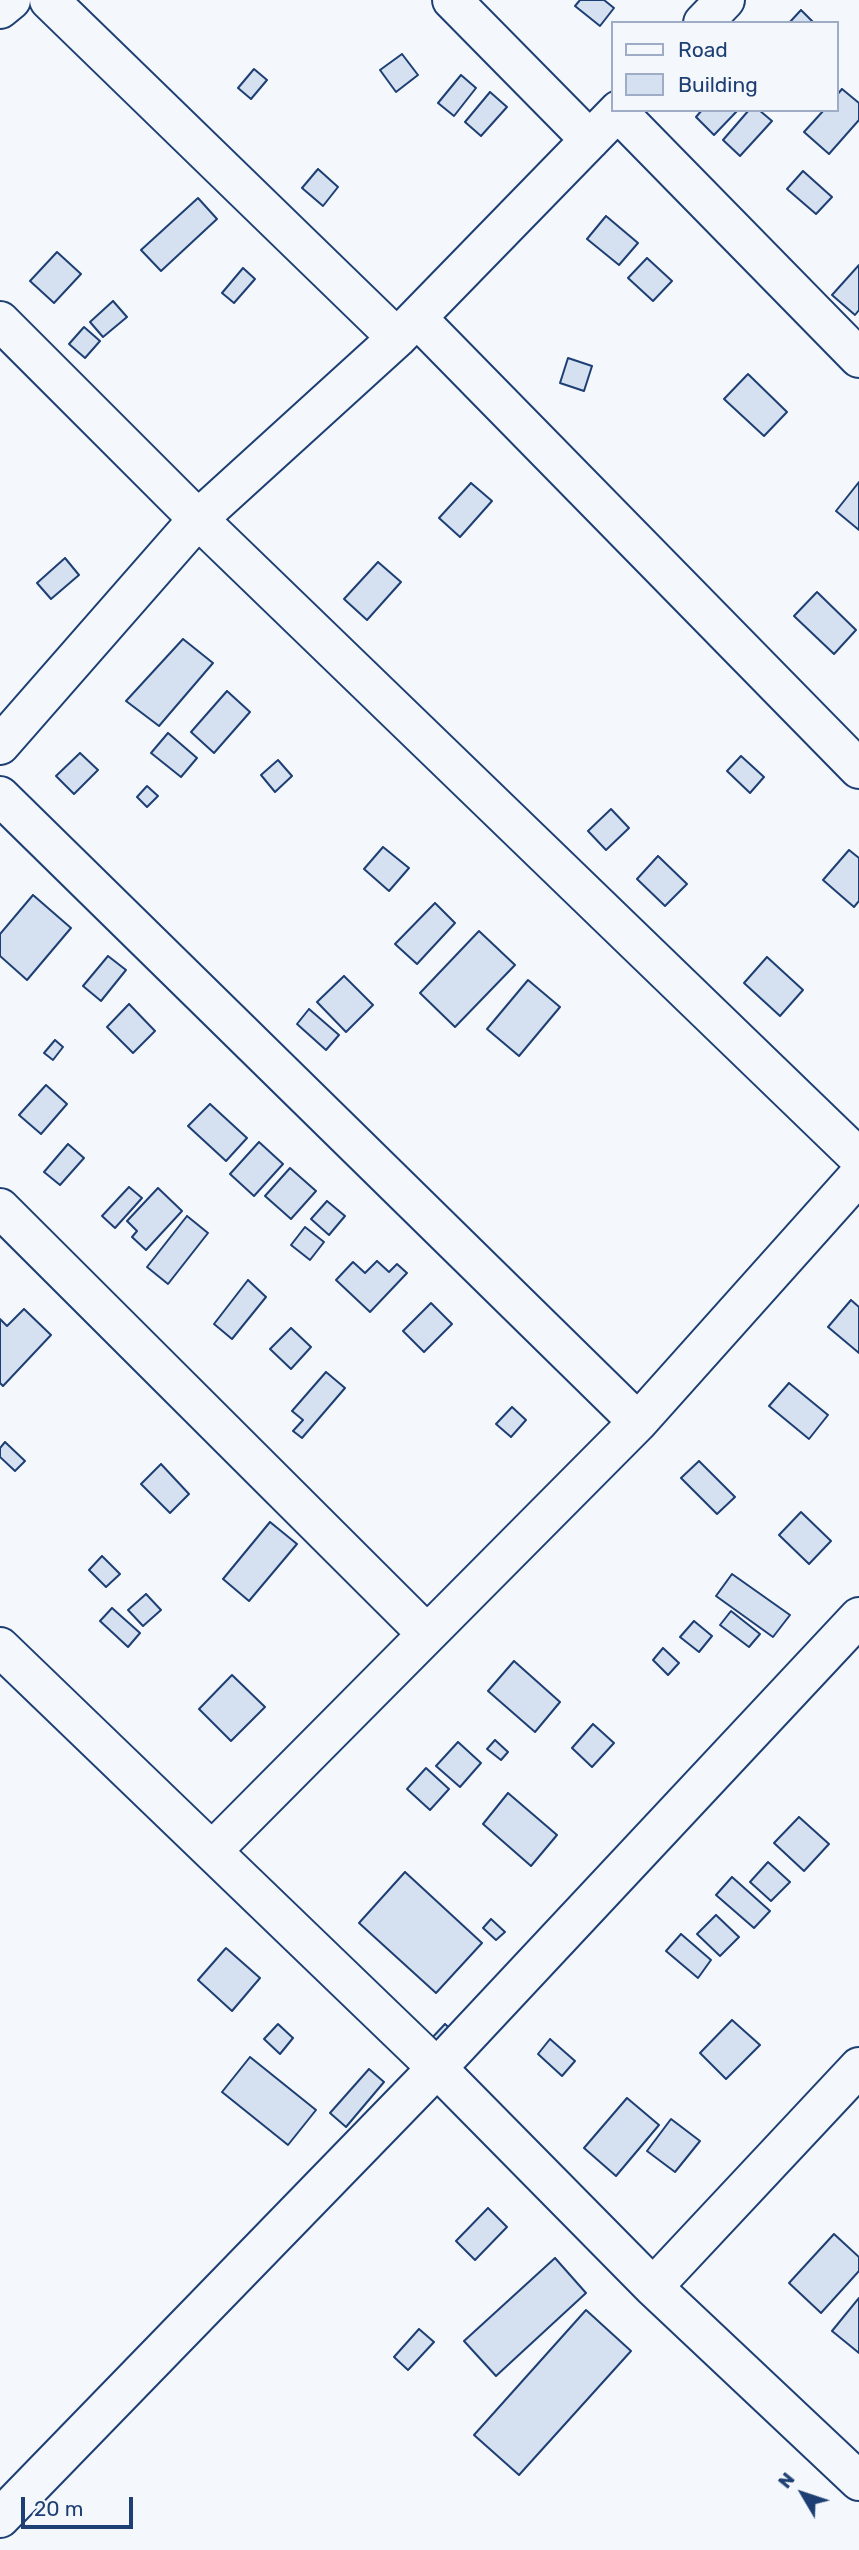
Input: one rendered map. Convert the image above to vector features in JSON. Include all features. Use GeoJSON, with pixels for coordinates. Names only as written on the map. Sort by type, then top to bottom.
{"type":"FeatureCollection","features":[{"type":"Feature","properties":{"kind":"street"},"geometry":{"type":"LineString","coordinates":[[0,9],[11,0]]}},
{"type":"Feature","properties":{"kind":"street"},"geometry":{"type":"LineString","coordinates":[[49,0],[407,328],[859,769]]}},
{"type":"Feature","properties":{"kind":"street"},"geometry":{"type":"LineString","coordinates":[[452,0],[590,140]]}},
{"type":"Feature","properties":{"kind":"street"},"geometry":{"type":"LineString","coordinates":[[705,21],[725,0]]}},
{"type":"Feature","properties":{"kind":"street"},"geometry":{"type":"LineString","coordinates":[[0,745],[198,519],[407,328],[618,112]]}},
{"type":"Feature","properties":{"kind":"street"},"geometry":{"type":"LineString","coordinates":[[620,112],[859,358]]}},
{"type":"Feature","properties":{"kind":"street"},"geometry":{"type":"LineString","coordinates":[[0,321],[198,519],[859,1158]]}},
{"type":"Feature","properties":{"kind":"street"},"geometry":{"type":"LineString","coordinates":[[0,796],[638,1422]]}},
{"type":"Feature","properties":{"kind":"street"},"geometry":{"type":"LineString","coordinates":[[212,1851],[638,1422],[859,1175]]}},
{"type":"Feature","properties":{"kind":"street"},"geometry":{"type":"LineString","coordinates":[[0,1208],[427,1634]]}},
{"type":"Feature","properties":{"kind":"street"},"geometry":{"type":"LineString","coordinates":[[0,2518],[438,2068],[859,1617]]}},
{"type":"Feature","properties":{"kind":"street"},"geometry":{"type":"LineString","coordinates":[[0,1647],[438,2068],[653,2287],[859,2481]]}},
{"type":"Feature","properties":{"kind":"street"},"geometry":{"type":"LineString","coordinates":[[653,2287],[859,2067]]}},
{"type":"Feature","properties":{"kind":"building"},"geometry":{"type":"Polygon","coordinates":[[[580,0],[604,0],[614,8],[600,26],[575,6],[580,0]]]}},
{"type":"Feature","properties":{"kind":"building"},"geometry":{"type":"Polygon","coordinates":[[[801,10],[812,21],[791,21],[801,10]]]}},
{"type":"Feature","properties":{"kind":"building"},"geometry":{"type":"Polygon","coordinates":[[[402,54],[418,75],[396,92],[380,70],[402,54]]]}},
{"type":"Feature","properties":{"kind":"building"},"geometry":{"type":"Polygon","coordinates":[[[254,69],[267,80],[251,99],[238,88],[254,69]]]}},
{"type":"Feature","properties":{"kind":"building"},"geometry":{"type":"Polygon","coordinates":[[[461,75],[476,88],[454,116],[438,103],[461,75]]]}},
{"type":"Feature","properties":{"kind":"building"},"geometry":{"type":"Polygon","coordinates":[[[842,89],[859,103],[859,120],[829,154],[804,132],[822,112],[838,112],[838,94],[842,89]]]}},
{"type":"Feature","properties":{"kind":"building"},"geometry":{"type":"Polygon","coordinates":[[[490,92],[507,107],[481,136],[465,122],[490,92]]]}},
{"type":"Feature","properties":{"kind":"building"},"geometry":{"type":"Polygon","coordinates":[[[700,112],[736,112],[714,135],[696,117],[700,112]]]}},
{"type":"Feature","properties":{"kind":"building"},"geometry":{"type":"Polygon","coordinates":[[[747,112],[761,112],[772,121],[740,156],[723,140],[747,112]]]}},
{"type":"Feature","properties":{"kind":"building"},"geometry":{"type":"Polygon","coordinates":[[[318,169],[338,187],[323,206],[302,188],[318,169]]]}},
{"type":"Feature","properties":{"kind":"building"},"geometry":{"type":"Polygon","coordinates":[[[803,171],[832,197],[816,214],[787,189],[803,171]]]}},
{"type":"Feature","properties":{"kind":"building"},"geometry":{"type":"Polygon","coordinates":[[[198,198],[217,219],[161,271],[141,250],[198,198]]]}},
{"type":"Feature","properties":{"kind":"building"},"geometry":{"type":"Polygon","coordinates":[[[606,216],[638,243],[619,265],[587,239],[606,216]]]}},
{"type":"Feature","properties":{"kind":"building"},"geometry":{"type":"Polygon","coordinates":[[[57,252],[81,274],[54,303],[30,281],[57,252]]]}},
{"type":"Feature","properties":{"kind":"building"},"geometry":{"type":"Polygon","coordinates":[[[647,258],[672,281],[653,301],[628,278],[647,258]]]}},
{"type":"Feature","properties":{"kind":"building"},"geometry":{"type":"Polygon","coordinates":[[[859,265],[859,310],[855,315],[832,295],[859,265]]]}},
{"type":"Feature","properties":{"kind":"building"},"geometry":{"type":"Polygon","coordinates":[[[243,268],[255,279],[234,303],[222,293],[243,268]]]}},
{"type":"Feature","properties":{"kind":"building"},"geometry":{"type":"Polygon","coordinates":[[[113,301],[127,317],[103,337],[90,322],[113,301]]]}},
{"type":"Feature","properties":{"kind":"building"},"geometry":{"type":"Polygon","coordinates":[[[84,327],[100,341],[85,358],[69,344],[84,327]]]}},
{"type":"Feature","properties":{"kind":"building"},"geometry":{"type":"Polygon","coordinates":[[[568,358],[592,366],[584,391],[560,383],[568,358]]]}},
{"type":"Feature","properties":{"kind":"building"},"geometry":{"type":"Polygon","coordinates":[[[748,374],[787,412],[764,436],[724,399],[748,374]]]}},
{"type":"Feature","properties":{"kind":"building"},"geometry":{"type":"Polygon","coordinates":[[[859,482],[859,530],[836,511],[859,482]]]}},
{"type":"Feature","properties":{"kind":"building"},"geometry":{"type":"Polygon","coordinates":[[[471,483],[492,501],[460,537],[439,518],[471,483]]]}},
{"type":"Feature","properties":{"kind":"building"},"geometry":{"type":"Polygon","coordinates":[[[65,558],[79,575],[51,599],[37,583],[65,558]]]}},
{"type":"Feature","properties":{"kind":"building"},"geometry":{"type":"Polygon","coordinates":[[[378,562],[401,582],[367,620],[344,599],[378,562]]]}},
{"type":"Feature","properties":{"kind":"building"},"geometry":{"type":"Polygon","coordinates":[[[817,592],[856,630],[834,654],[794,616],[817,592]]]}},
{"type":"Feature","properties":{"kind":"building"},"geometry":{"type":"Polygon","coordinates":[[[183,639],[213,663],[159,726],[126,701],[183,639]]]}},
{"type":"Feature","properties":{"kind":"building"},"geometry":{"type":"Polygon","coordinates":[[[227,691],[250,712],[214,753],[191,732],[227,691]]]}},
{"type":"Feature","properties":{"kind":"building"},"geometry":{"type":"Polygon","coordinates":[[[168,733],[197,758],[181,777],[151,753],[168,733]]]}},
{"type":"Feature","properties":{"kind":"building"},"geometry":{"type":"Polygon","coordinates":[[[80,753],[98,770],[74,794],[56,776],[80,753]]]}},
{"type":"Feature","properties":{"kind":"building"},"geometry":{"type":"Polygon","coordinates":[[[741,756],[764,777],[750,793],[727,771],[741,756]]]}},
{"type":"Feature","properties":{"kind":"building"},"geometry":{"type":"Polygon","coordinates":[[[278,760],[292,776],[275,792],[261,775],[278,760]]]}},
{"type":"Feature","properties":{"kind":"building"},"geometry":{"type":"Polygon","coordinates":[[[147,786],[158,796],[147,807],[137,797],[147,786]]]}},
{"type":"Feature","properties":{"kind":"building"},"geometry":{"type":"Polygon","coordinates":[[[611,809],[629,828],[606,850],[588,831],[611,809]]]}},
{"type":"Feature","properties":{"kind":"building"},"geometry":{"type":"Polygon","coordinates":[[[383,847],[409,868],[389,891],[364,869],[383,847]]]}},
{"type":"Feature","properties":{"kind":"building"},"geometry":{"type":"Polygon","coordinates":[[[849,850],[859,858],[859,901],[854,907],[823,880],[849,850]]]}},
{"type":"Feature","properties":{"kind":"building"},"geometry":{"type":"Polygon","coordinates":[[[658,856],[687,884],[665,906],[637,879],[658,856]]]}},
{"type":"Feature","properties":{"kind":"building"},"geometry":{"type":"Polygon","coordinates":[[[33,895],[71,928],[27,980],[0,956],[0,934],[33,895]]]}},
{"type":"Feature","properties":{"kind":"building"},"geometry":{"type":"Polygon","coordinates":[[[435,903],[455,923],[417,964],[395,944],[435,903]]]}},
{"type":"Feature","properties":{"kind":"building"},"geometry":{"type":"Polygon","coordinates":[[[479,931],[515,965],[455,1027],[420,993],[479,931]]]}},
{"type":"Feature","properties":{"kind":"building"},"geometry":{"type":"Polygon","coordinates":[[[108,956],[126,970],[101,1001],[83,986],[108,956]]]}},
{"type":"Feature","properties":{"kind":"building"},"geometry":{"type":"Polygon","coordinates":[[[767,957],[803,990],[780,1016],[744,983],[767,957]]]}},
{"type":"Feature","properties":{"kind":"building"},"geometry":{"type":"Polygon","coordinates":[[[344,976],[373,1005],[346,1032],[317,1002],[344,976]]]}},
{"type":"Feature","properties":{"kind":"building"},"geometry":{"type":"Polygon","coordinates":[[[528,980],[560,1007],[519,1056],[487,1029],[528,980]]]}},
{"type":"Feature","properties":{"kind":"building"},"geometry":{"type":"Polygon","coordinates":[[[129,1004],[155,1031],[133,1053],[107,1027],[129,1004]]]}},
{"type":"Feature","properties":{"kind":"building"},"geometry":{"type":"Polygon","coordinates":[[[309,1009],[339,1035],[326,1050],[297,1024],[309,1009]]]}},
{"type":"Feature","properties":{"kind":"building"},"geometry":{"type":"Polygon","coordinates":[[[55,1040],[63,1047],[53,1060],[44,1053],[55,1040]]]}},
{"type":"Feature","properties":{"kind":"building"},"geometry":{"type":"Polygon","coordinates":[[[46,1085],[67,1104],[41,1134],[19,1115],[46,1085]]]}},
{"type":"Feature","properties":{"kind":"building"},"geometry":{"type":"Polygon","coordinates":[[[210,1104],[247,1138],[226,1161],[188,1126],[210,1104]]]}},
{"type":"Feature","properties":{"kind":"building"},"geometry":{"type":"Polygon","coordinates":[[[259,1142],[283,1164],[254,1196],[230,1174],[259,1142]]]}},
{"type":"Feature","properties":{"kind":"building"},"geometry":{"type":"Polygon","coordinates":[[[68,1144],[84,1158],[60,1185],[44,1172],[68,1144]]]}},
{"type":"Feature","properties":{"kind":"building"},"geometry":{"type":"Polygon","coordinates":[[[290,1168],[316,1191],[291,1219],[265,1196],[290,1168]]]}},
{"type":"Feature","properties":{"kind":"building"},"geometry":{"type":"Polygon","coordinates":[[[129,1187],[142,1198],[115,1228],[102,1216],[129,1187]]]}},
{"type":"Feature","properties":{"kind":"building"},"geometry":{"type":"Polygon","coordinates":[[[158,1188],[182,1211],[146,1250],[132,1237],[137,1231],[127,1221],[158,1188]]]}},
{"type":"Feature","properties":{"kind":"building"},"geometry":{"type":"Polygon","coordinates":[[[327,1201],[345,1216],[329,1235],[311,1219],[327,1201]]]}},
{"type":"Feature","properties":{"kind":"building"},"geometry":{"type":"Polygon","coordinates":[[[187,1216],[208,1233],[168,1284],[147,1267],[187,1216]]]}},
{"type":"Feature","properties":{"kind":"building"},"geometry":{"type":"Polygon","coordinates":[[[305,1227],[324,1242],[310,1260],[291,1245],[305,1227]]]}},
{"type":"Feature","properties":{"kind":"building"},"geometry":{"type":"Polygon","coordinates":[[[377,1261],[389,1272],[397,1264],[407,1273],[370,1312],[336,1280],[353,1262],[365,1273],[377,1261]]]}},
{"type":"Feature","properties":{"kind":"building"},"geometry":{"type":"Polygon","coordinates":[[[248,1280],[266,1297],[232,1339],[214,1324],[248,1280]]]}},
{"type":"Feature","properties":{"kind":"building"},"geometry":{"type":"Polygon","coordinates":[[[851,1300],[859,1307],[859,1353],[828,1327],[851,1300]]]}},
{"type":"Feature","properties":{"kind":"building"},"geometry":{"type":"Polygon","coordinates":[[[431,1303],[452,1324],[424,1352],[403,1331],[431,1303]]]}},
{"type":"Feature","properties":{"kind":"building"},"geometry":{"type":"Polygon","coordinates":[[[24,1309],[51,1335],[3,1386],[0,1383],[0,1319],[7,1326],[24,1309]]]}},
{"type":"Feature","properties":{"kind":"building"},"geometry":{"type":"Polygon","coordinates":[[[291,1328],[311,1347],[291,1369],[270,1349],[291,1328]]]}},
{"type":"Feature","properties":{"kind":"building"},"geometry":{"type":"Polygon","coordinates":[[[326,1372],[345,1388],[302,1438],[293,1431],[303,1420],[292,1411],[326,1372]]]}},
{"type":"Feature","properties":{"kind":"building"},"geometry":{"type":"Polygon","coordinates":[[[789,1383],[828,1415],[809,1439],[769,1406],[789,1383]]]}},
{"type":"Feature","properties":{"kind":"building"},"geometry":{"type":"Polygon","coordinates":[[[512,1407],[526,1420],[511,1437],[496,1424],[512,1407]]]}},
{"type":"Feature","properties":{"kind":"building"},"geometry":{"type":"Polygon","coordinates":[[[5,1442],[25,1461],[15,1471],[0,1457],[0,1448],[5,1442]]]}},
{"type":"Feature","properties":{"kind":"building"},"geometry":{"type":"Polygon","coordinates":[[[699,1461],[735,1497],[717,1514],[681,1478],[699,1461]]]}},
{"type":"Feature","properties":{"kind":"building"},"geometry":{"type":"Polygon","coordinates":[[[161,1464],[189,1494],[170,1513],[141,1484],[161,1464]]]}},
{"type":"Feature","properties":{"kind":"building"},"geometry":{"type":"Polygon","coordinates":[[[801,1512],[831,1541],[809,1564],[779,1535],[801,1512]]]}},
{"type":"Feature","properties":{"kind":"building"},"geometry":{"type":"Polygon","coordinates":[[[270,1522],[297,1544],[249,1601],[223,1579],[270,1522]]]}},
{"type":"Feature","properties":{"kind":"building"},"geometry":{"type":"Polygon","coordinates":[[[102,1556],[120,1574],[106,1587],[89,1570],[102,1556]]]}},
{"type":"Feature","properties":{"kind":"building"},"geometry":{"type":"Polygon","coordinates":[[[732,1574],[790,1615],[773,1637],[716,1596],[732,1574]]]}},
{"type":"Feature","properties":{"kind":"building"},"geometry":{"type":"Polygon","coordinates":[[[146,1594],[161,1610],[143,1626],[128,1610],[146,1594]]]}},
{"type":"Feature","properties":{"kind":"building"},"geometry":{"type":"Polygon","coordinates":[[[112,1608],[140,1633],[128,1647],[100,1621],[112,1608]]]}},
{"type":"Feature","properties":{"kind":"building"},"geometry":{"type":"Polygon","coordinates":[[[731,1611],[760,1634],[749,1647],[720,1625],[731,1611]]]}},
{"type":"Feature","properties":{"kind":"building"},"geometry":{"type":"Polygon","coordinates":[[[694,1621],[712,1636],[699,1652],[680,1637],[694,1621]]]}},
{"type":"Feature","properties":{"kind":"building"},"geometry":{"type":"Polygon","coordinates":[[[663,1648],[679,1663],[668,1675],[653,1660],[663,1648]]]}},
{"type":"Feature","properties":{"kind":"building"},"geometry":{"type":"Polygon","coordinates":[[[514,1661],[560,1702],[535,1732],[488,1691],[514,1661]]]}},
{"type":"Feature","properties":{"kind":"building"},"geometry":{"type":"Polygon","coordinates":[[[232,1675],[265,1707],[231,1741],[199,1709],[232,1675]]]}},
{"type":"Feature","properties":{"kind":"building"},"geometry":{"type":"Polygon","coordinates":[[[593,1724],[614,1743],[592,1767],[572,1748],[593,1724]]]}},
{"type":"Feature","properties":{"kind":"building"},"geometry":{"type":"Polygon","coordinates":[[[495,1740],[508,1752],[501,1760],[487,1749],[495,1740]]]}},
{"type":"Feature","properties":{"kind":"building"},"geometry":{"type":"Polygon","coordinates":[[[458,1742],[481,1763],[460,1787],[436,1766],[458,1742]]]}},
{"type":"Feature","properties":{"kind":"building"},"geometry":{"type":"Polygon","coordinates":[[[426,1768],[449,1789],[430,1810],[407,1789],[426,1768]]]}},
{"type":"Feature","properties":{"kind":"building"},"geometry":{"type":"Polygon","coordinates":[[[508,1793],[557,1835],[531,1866],[483,1824],[508,1793]]]}},
{"type":"Feature","properties":{"kind":"building"},"geometry":{"type":"Polygon","coordinates":[[[799,1817],[829,1844],[804,1871],[774,1843],[799,1817]]]}},
{"type":"Feature","properties":{"kind":"building"},"geometry":{"type":"Polygon","coordinates":[[[768,1862],[790,1882],[771,1901],[750,1882],[768,1862]]]}},
{"type":"Feature","properties":{"kind":"building"},"geometry":{"type":"Polygon","coordinates":[[[405,1872],[482,1943],[436,1993],[359,1923],[405,1872]]]}},
{"type":"Feature","properties":{"kind":"building"},"geometry":{"type":"Polygon","coordinates":[[[732,1877],[770,1911],[754,1928],[716,1895],[732,1877]]]}},
{"type":"Feature","properties":{"kind":"building"},"geometry":{"type":"Polygon","coordinates":[[[716,1915],[739,1937],[720,1956],[697,1934],[716,1915]]]}},
{"type":"Feature","properties":{"kind":"building"},"geometry":{"type":"Polygon","coordinates":[[[491,1919],[505,1932],[496,1940],[483,1928],[491,1919]]]}},
{"type":"Feature","properties":{"kind":"building"},"geometry":{"type":"Polygon","coordinates":[[[681,1934],[711,1960],[698,1978],[666,1951],[681,1934]]]}},
{"type":"Feature","properties":{"kind":"building"},"geometry":{"type":"Polygon","coordinates":[[[226,1948],[260,1978],[232,2011],[198,1980],[226,1948]]]}},
{"type":"Feature","properties":{"kind":"building"},"geometry":{"type":"Polygon","coordinates":[[[732,2020],[760,2045],[726,2079],[700,2053],[732,2020]]]}},
{"type":"Feature","properties":{"kind":"building"},"geometry":{"type":"Polygon","coordinates":[[[278,2024],[293,2038],[280,2054],[264,2039],[278,2024]]]}},
{"type":"Feature","properties":{"kind":"building"},"geometry":{"type":"Polygon","coordinates":[[[445,2024],[455,2033],[440,2050],[430,2040],[445,2024]]]}},
{"type":"Feature","properties":{"kind":"building"},"geometry":{"type":"Polygon","coordinates":[[[550,2039],[575,2061],[562,2076],[538,2054],[550,2039]]]}},
{"type":"Feature","properties":{"kind":"building"},"geometry":{"type":"Polygon","coordinates":[[[250,2057],[316,2110],[288,2145],[222,2092],[250,2057]]]}},
{"type":"Feature","properties":{"kind":"building"},"geometry":{"type":"Polygon","coordinates":[[[369,2069],[384,2082],[346,2127],[330,2113],[369,2069]]]}},
{"type":"Feature","properties":{"kind":"building"},"geometry":{"type":"Polygon","coordinates":[[[627,2098],[659,2125],[616,2176],[584,2148],[627,2098]]]}},
{"type":"Feature","properties":{"kind":"building"},"geometry":{"type":"Polygon","coordinates":[[[671,2119],[700,2141],[675,2172],[647,2151],[671,2119]]]}},
{"type":"Feature","properties":{"kind":"building"},"geometry":{"type":"Polygon","coordinates":[[[488,2208],[507,2227],[475,2260],[456,2241],[488,2208]]]}},
{"type":"Feature","properties":{"kind":"building"},"geometry":{"type":"Polygon","coordinates":[[[834,2234],[859,2257],[859,2271],[821,2313],[789,2283],[834,2234]]]}},
{"type":"Feature","properties":{"kind":"building"},"geometry":{"type":"Polygon","coordinates":[[[555,2258],[586,2293],[496,2376],[464,2341],[555,2258]]]}},
{"type":"Feature","properties":{"kind":"building"},"geometry":{"type":"Polygon","coordinates":[[[859,2298],[859,2353],[832,2331],[859,2298]]]}},
{"type":"Feature","properties":{"kind":"building"},"geometry":{"type":"Polygon","coordinates":[[[586,2310],[631,2351],[519,2475],[474,2435],[586,2310]]]}},
{"type":"Feature","properties":{"kind":"building"},"geometry":{"type":"Polygon","coordinates":[[[419,2329],[434,2342],[408,2370],[394,2357],[419,2329]]]}}]}
